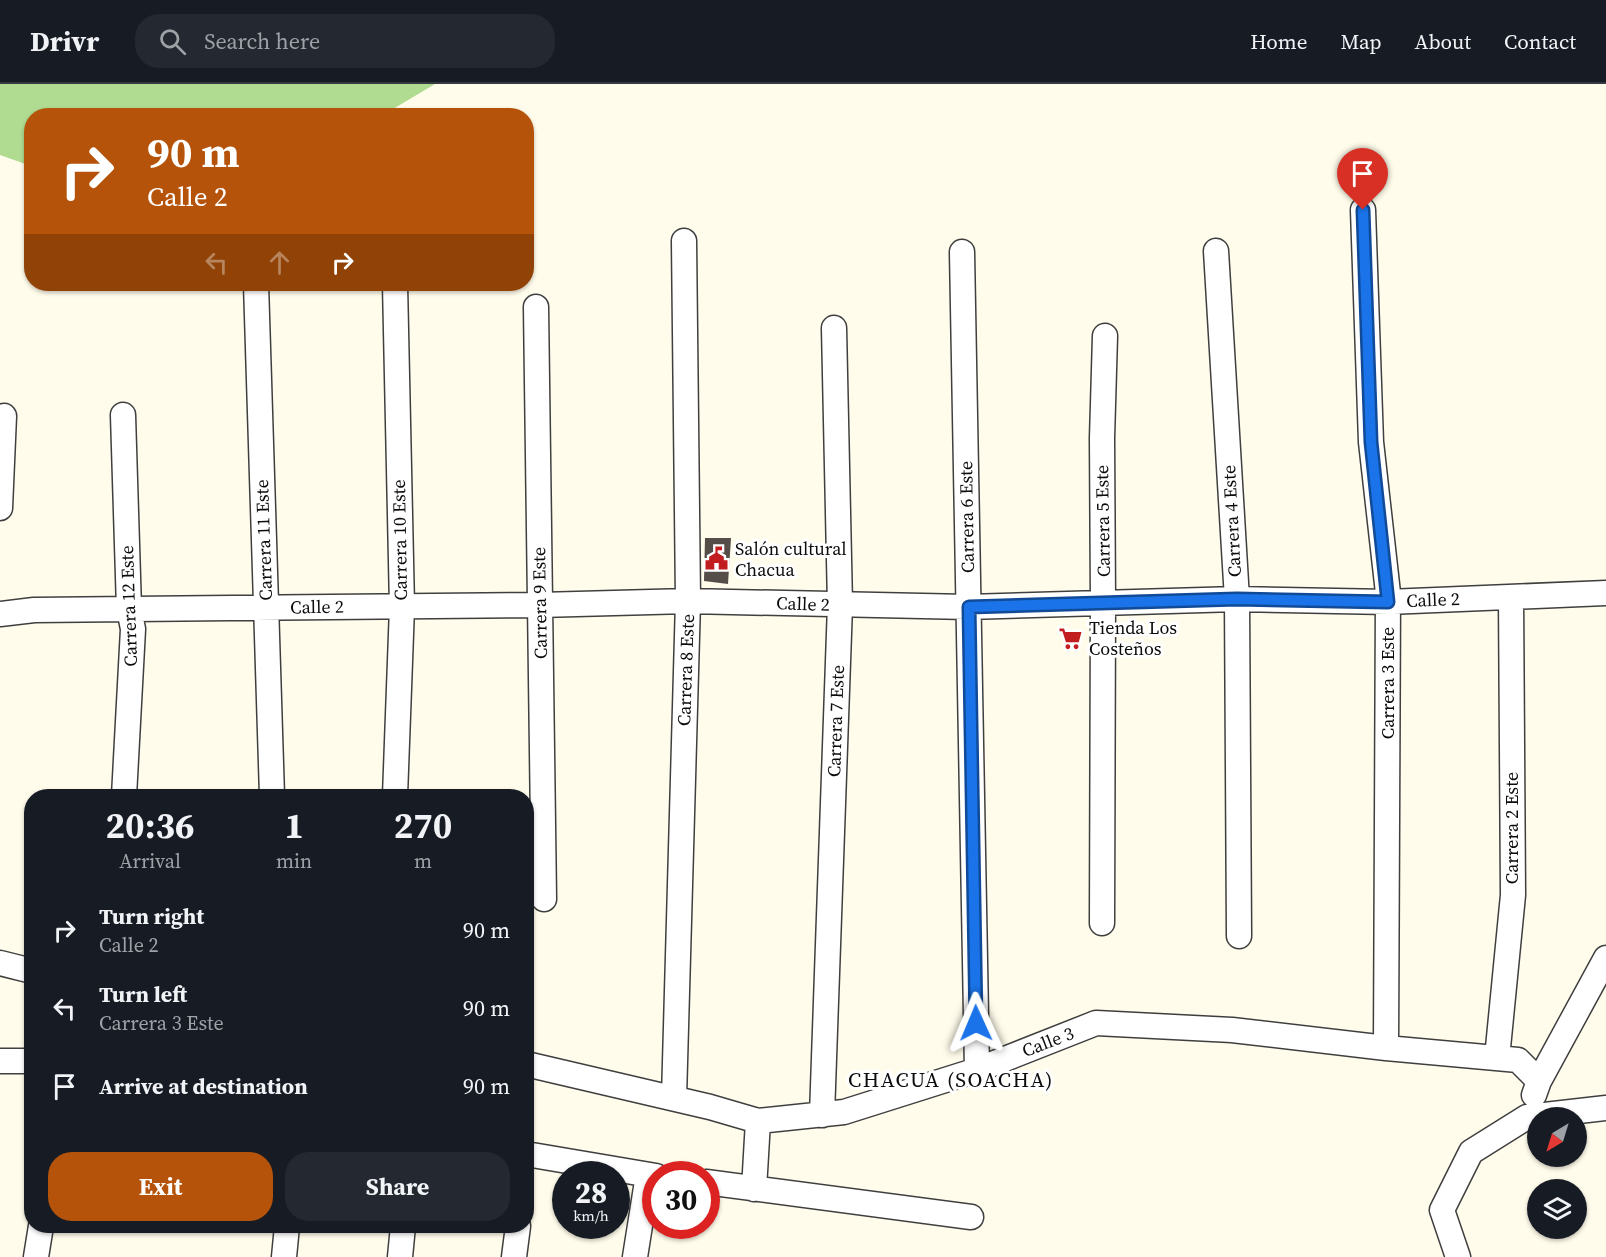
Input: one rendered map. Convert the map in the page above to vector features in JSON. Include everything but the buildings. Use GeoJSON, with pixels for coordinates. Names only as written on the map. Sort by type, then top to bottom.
{"type":"FeatureCollection","features":[{"type":"Feature","properties":{"kind":"street","name":"Carrera 3 Este"},"geometry":{"type":"LineString","coordinates":[[1363,210],[1371,442],[1388,602],[1386,1048]]}},
{"type":"Feature","properties":{"kind":"street","name":"Carrera 8 Este"},"geometry":{"type":"LineString","coordinates":[[674,1098],[688,601],[684,241]]}},
{"type":"Feature","properties":{"kind":"street","name":"Carrera 4 Este"},"geometry":{"type":"LineString","coordinates":[[1216,251],[1237,599],[1239,936]]}},
{"type":"Feature","properties":{"kind":"street","name":"Carrera 6 Este"},"geometry":{"type":"LineString","coordinates":[[962,252],[976,1070]]}},
{"type":"Feature","properties":{"kind":"street","name":"Carrera 11 Este"},"geometry":{"type":"LineString","coordinates":[[256,291],[272,789]]}},
{"type":"Feature","properties":{"kind":"street","name":"Carrera 10 Este"},"geometry":{"type":"LineString","coordinates":[[395,291],[402,607],[395,789]]}},
{"type":"Feature","properties":{"kind":"street","name":"Carrera 9 Este"},"geometry":{"type":"LineString","coordinates":[[536,308],[544,899]]}},
{"type":"Feature","properties":{"kind":"street","name":"Carrera 7 Este"},"geometry":{"type":"LineString","coordinates":[[822,1114],[840,605],[834,328]]}},
{"type":"Feature","properties":{"kind":"street","name":"Carrera 5 Este"},"geometry":{"type":"LineString","coordinates":[[1102,923],[1102,438],[1105,336]]}},
{"type":"Feature","properties":{"kind":"street","name":"Carrera 12 Este"},"geometry":{"type":"LineString","coordinates":[[123,415],[129,609],[133,628],[124,789]]}},
{"type":"Feature","properties":{"kind":"street"},"geometry":{"type":"LineString","coordinates":[[0,508],[4,416]]}},
{"type":"Feature","properties":{"kind":"street","name":"Calle 2"},"geometry":{"type":"LineString","coordinates":[[0,614],[34,610],[402,607],[688,601],[969,607],[1237,599],[1388,602],[1606,592]]}},
{"type":"Feature","properties":{"kind":"street","name":"Carrera 2 Este"},"geometry":{"type":"LineString","coordinates":[[1497,1058],[1513,895],[1511,597]]}},
{"type":"Feature","properties":{"kind":"street"},"geometry":{"type":"LineString","coordinates":[[1530,1107],[1539,1082],[1606,958]]}},
{"type":"Feature","properties":{"kind":"street"},"geometry":{"type":"LineString","coordinates":[[0,963],[24,969]]}},
{"type":"Feature","properties":{"kind":"street","name":"Calle 3"},"geometry":{"type":"LineString","coordinates":[[534,1066],[674,1098],[758,1121],[844,1112],[976,1070],[1096,1023],[1233,1030],[1386,1048],[1518,1060],[1539,1082]]}},
{"type":"Feature","properties":{"kind":"street"},"geometry":{"type":"LineString","coordinates":[[0,1061],[24,1061]]}},
{"type":"Feature","properties":{"kind":"street"},"geometry":{"type":"LineString","coordinates":[[1587,1110],[1606,1108]]}},
{"type":"Feature","properties":{"kind":"street"},"geometry":{"type":"LineString","coordinates":[[1458,1257],[1442,1210],[1471,1152],[1527,1117]]}},
{"type":"Feature","properties":{"kind":"street"},"geometry":{"type":"LineString","coordinates":[[754,1189],[758,1121]]}},
{"type":"Feature","properties":{"kind":"street"},"geometry":{"type":"LineString","coordinates":[[534,1155],[642,1173]]}},
{"type":"Feature","properties":{"kind":"street"},"geometry":{"type":"LineString","coordinates":[[720,1184],[971,1217]]}},
{"type":"Feature","properties":{"kind":"street"},"geometry":{"type":"LineString","coordinates":[[635,1257],[642,1223]]}},
{"type":"Feature","properties":{"kind":"street"},"geometry":{"type":"LineString","coordinates":[[36,1257],[40,1233]]}},
{"type":"Feature","properties":{"kind":"street"},"geometry":{"type":"LineString","coordinates":[[284,1257],[286,1233]]}},
{"type":"Feature","properties":{"kind":"street"},"geometry":{"type":"LineString","coordinates":[[400,1257],[403,1233]]}},
{"type":"Feature","properties":{"kind":"street"},"geometry":{"type":"LineString","coordinates":[[514,1257],[517,1233]]}},
{"type":"Feature","properties":{"kind":"green space"},"geometry":{"type":"Polygon","coordinates":[[[0,84],[435,84],[395,108],[24,108],[24,164],[0,155],[0,84]]]}},
{"type":"Feature","properties":{"kind":"place","name":"Salón cultural Chacua"},"geometry":{"type":"Point","coordinates":[717,559]}},
{"type":"Feature","properties":{"kind":"place","name":"Tienda Los Costeños"},"geometry":{"type":"Point","coordinates":[1071,638]}},
{"type":"Feature","properties":{"kind":"district","name":"CHACUA (SOACHA)"},"geometry":{"type":"Point","coordinates":[951,1080]}},
{"type":"Feature","properties":{"kind":"route"},"geometry":{"type":"LineString","coordinates":[[976,1023],[969,607],[1237,599],[1388,602],[1371,442],[1363,210]]}}]}
